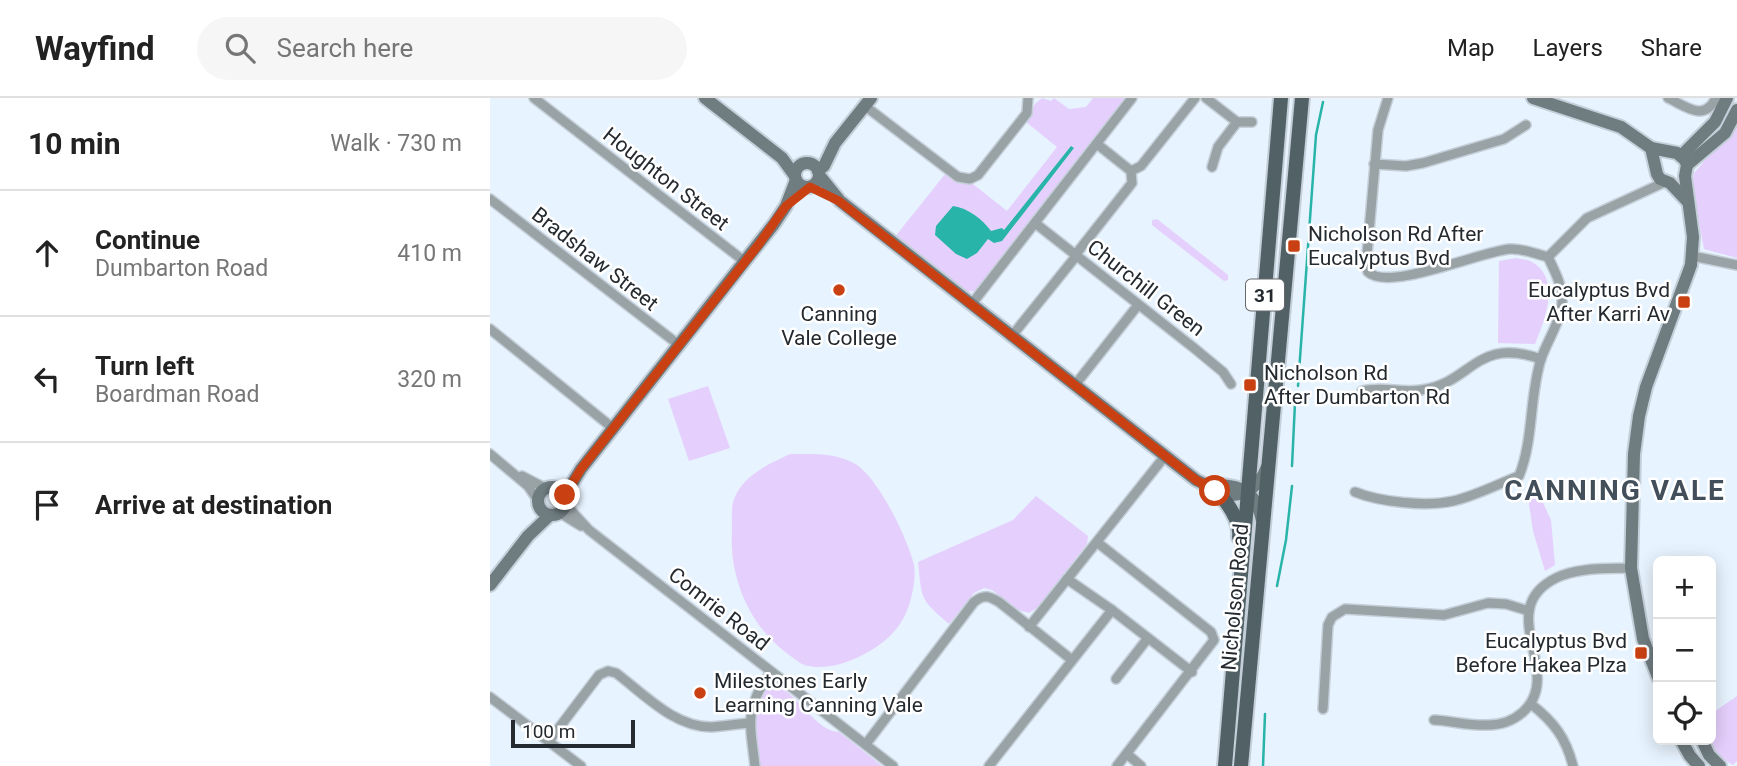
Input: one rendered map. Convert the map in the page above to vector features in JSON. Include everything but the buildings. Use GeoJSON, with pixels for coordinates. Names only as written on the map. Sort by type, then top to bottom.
{"type":"FeatureCollection","features":[{"type":"Feature","properties":{"kind":"main road","name":"Nicholson Road"},"geometry":{"type":"LineString","coordinates":[[1225,766],[1281,98]]}},
{"type":"Feature","properties":{"kind":"main road","name":"Nicholson Road"},"geometry":{"type":"LineString","coordinates":[[1241,766],[1302,98]]}},
{"type":"Feature","properties":{"kind":"main road"},"geometry":{"type":"LineString","coordinates":[[1214,489],[1228,504],[1240,529],[1232,595],[1237,618]]}},
{"type":"Feature","properties":{"kind":"street","name":"Houghton Street"},"geometry":{"type":"LineString","coordinates":[[534,98],[744,261]]}},
{"type":"Feature","properties":{"kind":"street"},"geometry":{"type":"LineString","coordinates":[[705,98],[1196,480],[1214,489],[1241,486],[1249,492],[1262,520]]}},
{"type":"Feature","properties":{"kind":"street"},"geometry":{"type":"LineString","coordinates":[[490,585],[553,502],[614,429],[807,176],[868,102],[958,177],[970,179],[978,175],[1027,113],[1028,98]]}},
{"type":"Feature","properties":{"kind":"street"},"geometry":{"type":"LineString","coordinates":[[971,305],[1132,98]]}},
{"type":"Feature","properties":{"kind":"street"},"geometry":{"type":"LineString","coordinates":[[1131,171],[1141,166],[1195,98]]}},
{"type":"Feature","properties":{"kind":"street"},"geometry":{"type":"LineString","coordinates":[[1206,98],[1237,122],[1252,122]]}},
{"type":"Feature","properties":{"kind":"street"},"geometry":{"type":"LineString","coordinates":[[1388,98],[1378,130],[1374,164],[1366,265],[1372,276],[1380,278],[1408,275],[1512,248],[1548,257]]}},
{"type":"Feature","properties":{"kind":"street"},"geometry":{"type":"LineString","coordinates":[[1533,98],[1621,127],[1651,148],[1672,151],[1685,165],[1692,256],[1683,290],[1646,387],[1633,454],[1631,568],[1643,639],[1653,664]]}},
{"type":"Feature","properties":{"kind":"street"},"geometry":{"type":"LineString","coordinates":[[1668,98],[1699,112],[1707,110],[1716,98]]}},
{"type":"Feature","properties":{"kind":"street"},"geometry":{"type":"LineString","coordinates":[[1548,257],[1587,218],[1634,195],[1662,176],[1681,180],[1685,165],[1715,122],[1727,98]]}},
{"type":"Feature","properties":{"kind":"street"},"geometry":{"type":"LineString","coordinates":[[1685,165],[1725,133],[1737,110]]}},
{"type":"Feature","properties":{"kind":"street"},"geometry":{"type":"LineString","coordinates":[[1212,167],[1219,147],[1237,122]]}},
{"type":"Feature","properties":{"kind":"street"},"geometry":{"type":"LineString","coordinates":[[1374,164],[1406,166],[1423,163],[1504,139],[1526,125]]}},
{"type":"Feature","properties":{"kind":"street"},"geometry":{"type":"LineString","coordinates":[[1011,337],[1132,183],[1131,171],[1097,144]]}},
{"type":"Feature","properties":{"kind":"street"},"geometry":{"type":"LineString","coordinates":[[1651,148],[1662,176],[1687,201]]}},
{"type":"Feature","properties":{"kind":"street"},"geometry":{"type":"LineString","coordinates":[[1662,176],[1658,158],[1666,152]]}},
{"type":"Feature","properties":{"kind":"street","name":"Bradshaw Street"},"geometry":{"type":"LineString","coordinates":[[490,199],[679,345]]}},
{"type":"Feature","properties":{"kind":"street","name":"Churchill Green"},"geometry":{"type":"LineString","coordinates":[[1035,223],[1223,372],[1231,384]]}},
{"type":"Feature","properties":{"kind":"street"},"geometry":{"type":"LineString","coordinates":[[1692,256],[1737,265]]}},
{"type":"Feature","properties":{"kind":"street"},"geometry":{"type":"LineString","coordinates":[[1355,492],[1369,498],[1433,503],[1454,501],[1519,476],[1525,462],[1531,398],[1541,359],[1562,305],[1561,284],[1548,257]]}},
{"type":"Feature","properties":{"kind":"street"},"geometry":{"type":"LineString","coordinates":[[1075,385],[1139,305]]}},
{"type":"Feature","properties":{"kind":"street"},"geometry":{"type":"LineString","coordinates":[[490,328],[614,429]]}},
{"type":"Feature","properties":{"kind":"street"},"geometry":{"type":"LineString","coordinates":[[1362,391],[1377,388],[1420,390],[1445,384],[1480,359],[1502,352],[1541,359]]}},
{"type":"Feature","properties":{"kind":"street","name":"Comrie Road"},"geometry":{"type":"LineString","coordinates":[[490,454],[893,766]]}},
{"type":"Feature","properties":{"kind":"street"},"geometry":{"type":"LineString","coordinates":[[1030,627],[1165,456]]}},
{"type":"Feature","properties":{"kind":"street"},"geometry":{"type":"LineString","coordinates":[[1249,492],[1264,476],[1267,467]]}},
{"type":"Feature","properties":{"kind":"street","name":"Comrie Road"},"geometry":{"type":"LineString","coordinates":[[511,470],[528,486],[553,502]]}},
{"type":"Feature","properties":{"kind":"street"},"geometry":{"type":"LineString","coordinates":[[1098,543],[1211,632],[1214,640],[1117,766]]}},
{"type":"Feature","properties":{"kind":"street"},"geometry":{"type":"LineString","coordinates":[[1434,720],[1488,725],[1506,722],[1519,716],[1531,704],[1538,685],[1537,665],[1529,635],[1529,611],[1538,592],[1546,584],[1566,574],[1631,568]]}},
{"type":"Feature","properties":{"kind":"street"},"geometry":{"type":"LineString","coordinates":[[1067,579],[1192,671]]}},
{"type":"Feature","properties":{"kind":"street"},"geometry":{"type":"LineString","coordinates":[[866,744],[968,610],[981,597],[988,596],[999,602],[1072,660]]}},
{"type":"Feature","properties":{"kind":"street"},"geometry":{"type":"LineString","coordinates":[[1323,709],[1328,625],[1332,617],[1345,609],[1444,615],[1488,603],[1506,604],[1529,611]]}},
{"type":"Feature","properties":{"kind":"street"},"geometry":{"type":"LineString","coordinates":[[989,766],[1112,610]]}},
{"type":"Feature","properties":{"kind":"street"},"geometry":{"type":"LineString","coordinates":[[1116,679],[1149,638]]}},
{"type":"Feature","properties":{"kind":"street"},"geometry":{"type":"LineString","coordinates":[[549,741],[599,675],[608,671],[616,673],[673,716],[691,724],[709,727],[750,723]]}},
{"type":"Feature","properties":{"kind":"street"},"geometry":{"type":"LineString","coordinates":[[755,766],[750,723],[753,701],[771,671]]}},
{"type":"Feature","properties":{"kind":"street"},"geometry":{"type":"LineString","coordinates":[[490,698],[581,766]]}},
{"type":"Feature","properties":{"kind":"street"},"geometry":{"type":"LineString","coordinates":[[1531,704],[1550,719],[1562,734],[1573,766]]}},
{"type":"Feature","properties":{"kind":"street"},"geometry":{"type":"LineString","coordinates":[[1684,745],[1699,766]]}},
{"type":"Feature","properties":{"kind":"street"},"geometry":{"type":"LineString","coordinates":[[1704,745],[1709,755],[1720,766]]}},
{"type":"Feature","properties":{"kind":"street"},"geometry":{"type":"LineString","coordinates":[[1126,754],[1141,766]]}},
{"type":"Feature","properties":{"kind":"shaded area"},"geometry":{"type":"Polygon","coordinates":[[[1042,98],[1051,101],[1054,98],[1069,109],[1086,107],[1093,98],[1128,98],[977,291],[963,292],[894,238],[946,173],[958,183],[973,184],[1007,211],[1057,147],[1026,122],[1035,104],[1042,98]]]}},
{"type":"Feature","properties":{"kind":"shaded area"},"geometry":{"type":"Polygon","coordinates":[[[1737,117],[1737,258],[1704,249],[1692,185],[1694,173],[1728,134],[1737,117]]]}},
{"type":"Feature","properties":{"kind":"shaded area"},"geometry":{"type":"Polygon","coordinates":[[[1071,146],[1074,148],[1002,241],[994,243],[988,239],[977,253],[967,259],[956,254],[935,235],[936,226],[953,206],[974,215],[991,231],[1002,228],[1004,230],[1071,146]]]}},
{"type":"Feature","properties":{"kind":"shaded area"},"geometry":{"type":"Polygon","coordinates":[[[1157,219],[1228,275],[1228,280],[1224,281],[1152,225],[1152,220],[1157,219]]]}},
{"type":"Feature","properties":{"kind":"shaded area"},"geometry":{"type":"Polygon","coordinates":[[[1516,258],[1532,262],[1541,269],[1549,289],[1543,324],[1535,344],[1498,343],[1499,261],[1516,258]]]}},
{"type":"Feature","properties":{"kind":"shaded area"},"geometry":{"type":"Polygon","coordinates":[[[708,386],[730,448],[689,461],[668,399],[708,386]]]}},
{"type":"Feature","properties":{"kind":"shaded area"},"geometry":{"type":"Polygon","coordinates":[[[790,454],[841,458],[857,465],[866,473],[892,511],[914,565],[914,579],[907,611],[889,637],[853,660],[827,667],[802,664],[775,644],[753,616],[738,584],[734,566],[732,510],[738,491],[758,471],[790,454]]]}},
{"type":"Feature","properties":{"kind":"shaded area"},"geometry":{"type":"Polygon","coordinates":[[[1539,494],[1551,520],[1555,565],[1545,571],[1533,531],[1528,497],[1539,494]]]}},
{"type":"Feature","properties":{"kind":"shaded area"},"geometry":{"type":"Polygon","coordinates":[[[1036,496],[1088,536],[1087,544],[1038,607],[1029,613],[1018,610],[992,590],[984,588],[974,593],[949,624],[924,598],[918,562],[1013,520],[1036,496]]]}},
{"type":"Feature","properties":{"kind":"shaded area"},"geometry":{"type":"Polygon","coordinates":[[[776,686],[792,696],[823,726],[839,732],[882,766],[759,766],[757,710],[763,691],[776,686]]]}},
{"type":"Feature","properties":{"kind":"shaded area"},"geometry":{"type":"Polygon","coordinates":[[[1737,696],[1737,761],[1733,765],[1717,755],[1713,745],[1716,745],[1716,711],[1737,696]]]}},
{"type":"Feature","properties":{"kind":"waterway"},"geometry":{"type":"LineString","coordinates":[[1298,386],[1316,135],[1323,102]]}},
{"type":"Feature","properties":{"kind":"waterway"},"geometry":{"type":"LineString","coordinates":[[1292,466],[1295,403]]}},
{"type":"Feature","properties":{"kind":"waterway"},"geometry":{"type":"LineString","coordinates":[[1277,586],[1292,486]]}},
{"type":"Feature","properties":{"kind":"waterway"},"geometry":{"type":"LineString","coordinates":[[1263,766],[1265,714]]}},
{"type":"Feature","properties":{"kind":"place","name":"Nicholson Rd After Eucalyptus Bvd"},"geometry":{"type":"Point","coordinates":[1294,246]}},
{"type":"Feature","properties":{"kind":"place","name":"Canning Vale College"},"geometry":{"type":"Point","coordinates":[839,290]}},
{"type":"Feature","properties":{"kind":"place","name":"Eucalyptus Bvd After Karri Av"},"geometry":{"type":"Point","coordinates":[1684,302]}},
{"type":"Feature","properties":{"kind":"place","name":"Nicholson Rd After Dumbarton Rd"},"geometry":{"type":"Point","coordinates":[1250,385]}},
{"type":"Feature","properties":{"kind":"place","name":"Eucalyptus Bvd Before Hakea Plza"},"geometry":{"type":"Point","coordinates":[1641,653]}},
{"type":"Feature","properties":{"kind":"place","name":"Milestones Early Learning Canning Vale"},"geometry":{"type":"Point","coordinates":[700,693]}},
{"type":"Feature","properties":{"kind":"district","name":"CANNING VALE"},"geometry":{"type":"Point","coordinates":[1615,490]}},
{"type":"Feature","properties":{"kind":"route"},"geometry":{"type":"LineString","coordinates":[[565,495],[581,469],[786,206],[810,187],[839,201],[1196,480],[1215,491]]}}]}
